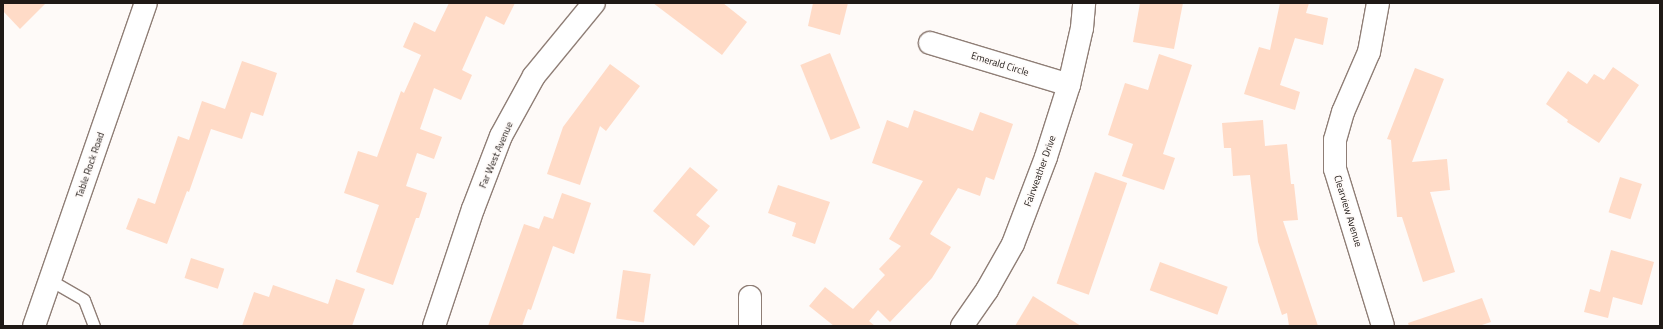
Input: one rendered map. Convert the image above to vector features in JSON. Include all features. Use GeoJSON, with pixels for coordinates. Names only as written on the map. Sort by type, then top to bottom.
{"type":"FeatureCollection","features":[{"type":"Feature","properties":{"kind":"street","name":"Table Rock Road"},"geometry":{"type":"LineString","coordinates":[[34,326],[146,3]]}},
{"type":"Feature","properties":{"kind":"street","name":"Far West Avenue"},"geometry":{"type":"LineString","coordinates":[[434,326],[473,209],[501,136],[534,76],[594,3]]}},
{"type":"Feature","properties":{"kind":"street","name":"Fairweather Drive"},"geometry":{"type":"LineString","coordinates":[[962,326],[987,290],[1013,244],[1046,157],[1069,85],[1082,28],[1084,3]]}},
{"type":"Feature","properties":{"kind":"street","name":"Clearview Avenue"},"geometry":{"type":"LineString","coordinates":[[1378,3],[1369,52],[1343,112],[1339,126],[1336,140],[1335,169],[1383,326]]}},
{"type":"Feature","properties":{"kind":"street","name":"Emerald Circle"},"geometry":{"type":"LineString","coordinates":[[930,42],[1069,85]]}},
{"type":"Feature","properties":{"kind":"street"},"geometry":{"type":"LineString","coordinates":[[750,296],[750,326]]}},
{"type":"Feature","properties":{"kind":"lane"},"geometry":{"type":"LineString","coordinates":[[50,280],[84,300],[94,326]]}},
{"type":"Feature","properties":{"kind":"building"},"geometry":{"type":"Polygon","coordinates":[[[3,3],[46,3],[20,29],[3,11],[3,3]]]}},
{"type":"Feature","properties":{"kind":"building"},"geometry":{"type":"Polygon","coordinates":[[[449,3],[515,3],[504,25],[486,16],[462,70],[472,75],[461,100],[434,88],[420,129],[442,137],[434,159],[417,153],[406,186],[427,193],[419,218],[416,218],[393,285],[356,272],[379,205],[344,193],[358,151],[377,157],[401,91],[404,93],[421,55],[403,47],[414,22],[435,32],[449,3]]]}},
{"type":"Feature","properties":{"kind":"building"},"geometry":{"type":"Polygon","coordinates":[[[653,3],[723,3],[747,22],[722,55],[653,3]]]}},
{"type":"Feature","properties":{"kind":"building"},"geometry":{"type":"Polygon","coordinates":[[[813,3],[848,3],[840,35],[808,26],[813,3]]]}},
{"type":"Feature","properties":{"kind":"building"},"geometry":{"type":"Polygon","coordinates":[[[1140,3],[1183,3],[1174,49],[1133,42],[1140,3]]]}},
{"type":"Feature","properties":{"kind":"building"},"geometry":{"type":"Polygon","coordinates":[[[1280,3],[1309,3],[1306,13],[1328,18],[1323,45],[1295,38],[1280,85],[1300,92],[1295,110],[1244,94],[1259,47],[1270,50],[1280,3]]]}},
{"type":"Feature","properties":{"kind":"building"},"geometry":{"type":"Polygon","coordinates":[[[830,53],[860,128],[831,140],[800,65],[830,53]]]}},
{"type":"Feature","properties":{"kind":"building"},"geometry":{"type":"Polygon","coordinates":[[[1159,54],[1192,65],[1163,154],[1175,158],[1164,190],[1122,176],[1133,144],[1108,135],[1125,83],[1148,90],[1159,54]]]}},
{"type":"Feature","properties":{"kind":"building"},"geometry":{"type":"Polygon","coordinates":[[[242,61],[277,73],[263,116],[251,112],[242,139],[211,129],[189,192],[187,191],[167,244],[126,229],[138,198],[155,204],[178,136],[189,140],[202,101],[225,109],[242,61]]]}},
{"type":"Feature","properties":{"kind":"building"},"geometry":{"type":"Polygon","coordinates":[[[610,64],[640,86],[606,131],[600,126],[580,185],[547,174],[563,127],[610,64]]]}},
{"type":"Feature","properties":{"kind":"building"},"geometry":{"type":"Polygon","coordinates":[[[1613,67],[1639,85],[1599,143],[1567,122],[1568,120],[1546,104],[1568,71],[1587,84],[1594,74],[1604,80],[1613,67]]]}},
{"type":"Feature","properties":{"kind":"building"},"geometry":{"type":"Polygon","coordinates":[[[1415,68],[1444,79],[1412,162],[1447,159],[1450,190],[1430,192],[1455,272],[1423,282],[1402,217],[1397,217],[1391,140],[1387,139],[1415,68]]]}},
{"type":"Feature","properties":{"kind":"building"},"geometry":{"type":"Polygon","coordinates":[[[914,110],[973,131],[980,112],[1013,124],[994,180],[986,177],[980,196],[958,188],[930,234],[951,247],[932,278],[890,322],[878,310],[869,321],[875,326],[834,326],[809,306],[825,287],[853,309],[885,275],[879,269],[901,246],[889,239],[923,181],[872,163],[887,120],[908,128],[914,110]]]}},
{"type":"Feature","properties":{"kind":"building"},"geometry":{"type":"Polygon","coordinates":[[[1263,120],[1265,146],[1287,144],[1291,184],[1294,184],[1298,220],[1283,221],[1318,326],[1289,326],[1287,313],[1282,315],[1258,242],[1250,175],[1233,176],[1231,148],[1224,148],[1222,123],[1263,120]]]}},
{"type":"Feature","properties":{"kind":"building"},"geometry":{"type":"Polygon","coordinates":[[[690,167],[718,190],[696,215],[710,226],[694,246],[653,211],[690,167]]]}},
{"type":"Feature","properties":{"kind":"building"},"geometry":{"type":"Polygon","coordinates":[[[1095,172],[1127,183],[1089,295],[1057,284],[1095,172]]]}},
{"type":"Feature","properties":{"kind":"building"},"geometry":{"type":"Polygon","coordinates":[[[1620,177],[1642,184],[1630,219],[1609,212],[1620,177]]]}},
{"type":"Feature","properties":{"kind":"building"},"geometry":{"type":"Polygon","coordinates":[[[778,185],[830,202],[815,244],[792,236],[796,223],[768,213],[778,185]]]}},
{"type":"Feature","properties":{"kind":"building"},"geometry":{"type":"Polygon","coordinates":[[[562,193],[591,203],[574,254],[553,246],[531,310],[528,309],[522,326],[488,326],[524,224],[539,229],[544,216],[553,219],[562,193]]]}},
{"type":"Feature","properties":{"kind":"building"},"geometry":{"type":"Polygon","coordinates":[[[1611,250],[1654,262],[1642,305],[1613,297],[1608,318],[1584,312],[1590,289],[1600,292],[1611,250]]]}},
{"type":"Feature","properties":{"kind":"building"},"geometry":{"type":"Polygon","coordinates":[[[191,258],[224,269],[218,289],[185,278],[191,258]]]}},
{"type":"Feature","properties":{"kind":"building"},"geometry":{"type":"Polygon","coordinates":[[[1160,262],[1228,287],[1217,315],[1150,290],[1160,262]]]}},
{"type":"Feature","properties":{"kind":"building"},"geometry":{"type":"Polygon","coordinates":[[[623,270],[651,274],[644,322],[616,319],[623,270]]]}},
{"type":"Feature","properties":{"kind":"building"},"geometry":{"type":"Polygon","coordinates":[[[336,279],[365,289],[352,326],[242,326],[254,292],[269,297],[273,285],[328,304],[336,279]]]}},
{"type":"Feature","properties":{"kind":"building"},"geometry":{"type":"Polygon","coordinates":[[[1033,296],[1081,326],[1015,326],[1033,296]]]}},
{"type":"Feature","properties":{"kind":"building"},"geometry":{"type":"Polygon","coordinates":[[[1482,298],[1491,322],[1479,326],[1409,326],[1408,323],[1482,298]]]}}]}
